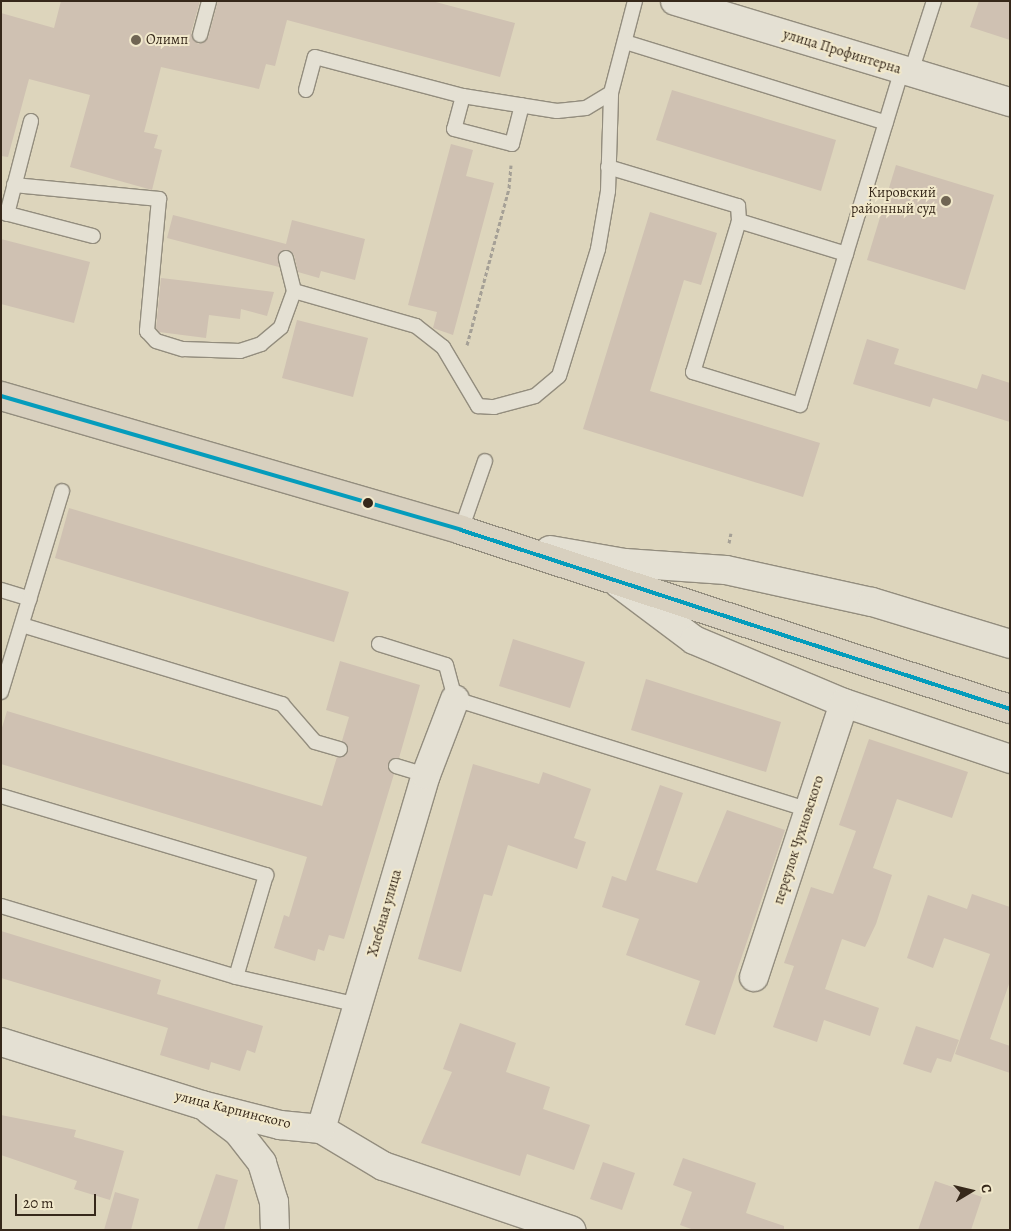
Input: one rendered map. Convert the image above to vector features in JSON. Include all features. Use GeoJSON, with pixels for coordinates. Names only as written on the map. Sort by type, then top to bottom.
{"type":"FeatureCollection","features":[{"type":"Feature","properties":{"kind":"main road"},"geometry":{"type":"LineString","coordinates":[[1,396],[461,530],[1010,709]]}},
{"type":"Feature","properties":{"kind":"street","name":"улица Профинтерна"},"geometry":{"type":"LineString","coordinates":[[675,1],[1010,102]]}},
{"type":"Feature","properties":{"kind":"street"},"geometry":{"type":"LineString","coordinates":[[493,541],[625,562],[726,570],[872,602],[1010,644]]}},
{"type":"Feature","properties":{"kind":"street"},"geometry":{"type":"LineString","coordinates":[[614,581],[694,640],[844,703],[1010,759]]}},
{"type":"Feature","properties":{"kind":"street","name":"Хлебная улица"},"geometry":{"type":"LineString","coordinates":[[321,1128],[426,775],[455,699]]}},
{"type":"Feature","properties":{"kind":"street","name":"переулок Чухновского"},"geometry":{"type":"LineString","coordinates":[[754,977],[844,703]]}},
{"type":"Feature","properties":{"kind":"street","name":"улица Карпинского"},"geometry":{"type":"LineString","coordinates":[[1,1042],[202,1105],[280,1125],[321,1128],[383,1166],[571,1230]]}},
{"type":"Feature","properties":{"kind":"street"},"geometry":{"type":"LineString","coordinates":[[202,1105],[238,1132],[262,1163],[274,1202],[275,1230]]}},
{"type":"Feature","properties":{"kind":"lane"},"geometry":{"type":"LineString","coordinates":[[200,35],[209,1]]}},
{"type":"Feature","properties":{"kind":"lane"},"geometry":{"type":"LineString","coordinates":[[294,291],[416,326],[443,347],[478,406],[494,407],[535,396],[559,376],[598,249],[608,191],[611,93],[635,1]]}},
{"type":"Feature","properties":{"kind":"lane"},"geometry":{"type":"LineString","coordinates":[[608,167],[738,206],[739,221],[692,372],[800,405],[886,123],[934,1]]}},
{"type":"Feature","properties":{"kind":"lane"},"geometry":{"type":"LineString","coordinates":[[625,42],[886,123]]}},
{"type":"Feature","properties":{"kind":"lane"},"geometry":{"type":"LineString","coordinates":[[306,90],[315,57],[463,96],[557,111],[586,108],[611,93]]}},
{"type":"Feature","properties":{"kind":"lane"},"geometry":{"type":"LineString","coordinates":[[463,96],[454,129],[512,144],[522,105]]}},
{"type":"Feature","properties":{"kind":"lane"},"geometry":{"type":"LineString","coordinates":[[31,121],[14,185],[4,213],[93,236]]}},
{"type":"Feature","properties":{"kind":"lane"},"geometry":{"type":"LineString","coordinates":[[14,185],[159,199],[147,331],[156,341],[183,348],[240,351],[261,344],[281,327],[294,291],[286,258]]}},
{"type":"Feature","properties":{"kind":"lane"},"geometry":{"type":"LineString","coordinates":[[739,221],[846,254]]}},
{"type":"Feature","properties":{"kind":"lane"},"geometry":{"type":"LineString","coordinates":[[461,530],[485,460]]}},
{"type":"Feature","properties":{"kind":"lane"},"geometry":{"type":"LineString","coordinates":[[1,692],[62,491]]}},
{"type":"Feature","properties":{"kind":"lane"},"geometry":{"type":"LineString","coordinates":[[1,590],[30,599]]}},
{"type":"Feature","properties":{"kind":"lane"},"geometry":{"type":"LineString","coordinates":[[22,625],[282,704],[315,742],[340,749]]}},
{"type":"Feature","properties":{"kind":"lane"},"geometry":{"type":"LineString","coordinates":[[379,644],[446,665],[455,699],[810,810]]}},
{"type":"Feature","properties":{"kind":"lane"},"geometry":{"type":"LineString","coordinates":[[396,766],[426,775]]}},
{"type":"Feature","properties":{"kind":"lane"},"geometry":{"type":"LineString","coordinates":[[1,796],[266,875],[236,977]]}},
{"type":"Feature","properties":{"kind":"lane"},"geometry":{"type":"LineString","coordinates":[[1,906],[236,977],[358,1005]]}},
{"type":"Feature","properties":{"kind":"path"},"geometry":{"type":"LineString","coordinates":[[457,368],[473,331],[509,188],[512,144]]}},
{"type":"Feature","properties":{"kind":"building"},"geometry":{"type":"Polygon","coordinates":[[[61,1],[200,1],[191,33],[198,44],[208,38],[218,1],[432,1],[515,23],[500,77],[287,20],[275,66],[266,64],[259,89],[161,67],[144,132],[158,135],[154,148],[162,150],[152,190],[70,167],[90,95],[29,79],[8,157],[1,156],[1,13],[54,28],[61,1]]]}},
{"type":"Feature","properties":{"kind":"building"},"geometry":{"type":"Polygon","coordinates":[[[979,1],[1010,1],[1010,40],[970,27],[979,1]]]}},
{"type":"Feature","properties":{"kind":"building"},"geometry":{"type":"Polygon","coordinates":[[[672,90],[836,140],[821,191],[656,140],[672,90]]]}},
{"type":"Feature","properties":{"kind":"building"},"geometry":{"type":"Polygon","coordinates":[[[451,144],[473,150],[466,176],[494,183],[453,335],[433,328],[437,312],[408,305],[451,144]]]}},
{"type":"Feature","properties":{"kind":"building"},"geometry":{"type":"Polygon","coordinates":[[[896,165],[994,195],[965,290],[867,260],[896,165]]]}},
{"type":"Feature","properties":{"kind":"building"},"geometry":{"type":"Polygon","coordinates":[[[650,212],[717,233],[701,285],[684,280],[650,391],[820,443],[803,497],[583,429],[650,212]]]}},
{"type":"Feature","properties":{"kind":"building"},"geometry":{"type":"Polygon","coordinates":[[[173,215],[286,244],[292,220],[365,239],[355,280],[321,271],[319,278],[298,272],[294,255],[288,250],[278,255],[279,267],[167,238],[173,215]]]}},
{"type":"Feature","properties":{"kind":"building"},"geometry":{"type":"Polygon","coordinates":[[[1,239],[90,262],[74,323],[1,304],[1,239]]]}},
{"type":"Feature","properties":{"kind":"building"},"geometry":{"type":"Polygon","coordinates":[[[161,278],[274,292],[267,316],[241,309],[240,319],[209,315],[206,338],[159,332],[156,328],[161,278]]]}},
{"type":"Feature","properties":{"kind":"building"},"geometry":{"type":"Polygon","coordinates":[[[297,320],[368,338],[353,397],[282,378],[297,320]]]}},
{"type":"Feature","properties":{"kind":"building"},"geometry":{"type":"Polygon","coordinates":[[[867,339],[899,349],[894,364],[977,389],[982,374],[1010,383],[1010,422],[933,398],[930,407],[853,384],[867,339]]]}},
{"type":"Feature","properties":{"kind":"building"},"geometry":{"type":"Polygon","coordinates":[[[69,508],[349,592],[334,642],[55,558],[69,508]]]}},
{"type":"Feature","properties":{"kind":"building"},"geometry":{"type":"Polygon","coordinates":[[[513,639],[585,662],[570,708],[499,686],[513,639]]]}},
{"type":"Feature","properties":{"kind":"building"},"geometry":{"type":"Polygon","coordinates":[[[340,661],[420,685],[399,758],[388,764],[394,774],[344,939],[329,935],[324,951],[318,949],[315,961],[274,948],[284,915],[289,917],[307,857],[1,764],[1,731],[7,711],[322,806],[337,757],[348,751],[342,741],[349,717],[326,710],[340,661]]]}},
{"type":"Feature","properties":{"kind":"building"},"geometry":{"type":"Polygon","coordinates":[[[646,679],[781,722],[766,772],[631,730],[646,679]]]}},
{"type":"Feature","properties":{"kind":"building"},"geometry":{"type":"Polygon","coordinates":[[[869,739],[968,772],[952,818],[897,799],[873,868],[892,875],[876,924],[865,947],[842,939],[825,989],[879,1008],[870,1036],[824,1020],[817,1042],[773,1027],[794,966],[784,963],[811,887],[833,894],[856,831],[839,825],[869,739]]]}},
{"type":"Feature","properties":{"kind":"building"},"geometry":{"type":"Polygon","coordinates":[[[473,764],[539,784],[543,772],[591,789],[574,838],[586,842],[577,869],[508,845],[492,896],[484,894],[461,972],[418,959],[473,764]]]}},
{"type":"Feature","properties":{"kind":"building"},"geometry":{"type":"Polygon","coordinates":[[[660,785],[683,793],[656,870],[697,883],[727,810],[785,830],[715,1035],[685,1025],[700,981],[626,955],[639,919],[602,907],[612,876],[626,881],[660,785]]]}},
{"type":"Feature","properties":{"kind":"building"},"geometry":{"type":"Polygon","coordinates":[[[972,894],[1010,907],[1010,981],[990,1039],[1010,1046],[1010,1073],[955,1054],[990,954],[944,938],[933,968],[907,958],[928,895],[967,909],[972,894]]]}},
{"type":"Feature","properties":{"kind":"building"},"geometry":{"type":"Polygon","coordinates":[[[1,931],[161,980],[157,994],[263,1026],[255,1053],[247,1050],[240,1071],[211,1062],[209,1070],[160,1055],[168,1028],[1,978],[1,931]]]}},
{"type":"Feature","properties":{"kind":"building"},"geometry":{"type":"Polygon","coordinates":[[[460,1023],[516,1043],[506,1072],[550,1087],[543,1109],[590,1125],[574,1170],[527,1154],[520,1176],[421,1143],[452,1072],[443,1069],[460,1023]]]}},
{"type":"Feature","properties":{"kind":"building"},"geometry":{"type":"Polygon","coordinates":[[[916,1026],[959,1040],[951,1062],[937,1058],[931,1073],[903,1064],[916,1026]]]}},
{"type":"Feature","properties":{"kind":"building"},"geometry":{"type":"Polygon","coordinates":[[[1,1115],[76,1130],[74,1137],[124,1151],[110,1200],[74,1189],[77,1181],[1,1155],[1,1115]]]}},
{"type":"Feature","properties":{"kind":"building"},"geometry":{"type":"Polygon","coordinates":[[[683,1158],[756,1183],[746,1213],[784,1226],[784,1230],[694,1230],[680,1225],[692,1192],[673,1185],[683,1158]]]}},
{"type":"Feature","properties":{"kind":"building"},"geometry":{"type":"Polygon","coordinates":[[[603,1162],[635,1173],[622,1210],[590,1199],[603,1162]]]}},
{"type":"Feature","properties":{"kind":"building"},"geometry":{"type":"Polygon","coordinates":[[[216,1174],[238,1180],[224,1230],[197,1230],[216,1174]]]}},
{"type":"Feature","properties":{"kind":"building"},"geometry":{"type":"Polygon","coordinates":[[[935,1181],[982,1197],[971,1230],[918,1230],[935,1181]]]}},
{"type":"Feature","properties":{"kind":"building"},"geometry":{"type":"Polygon","coordinates":[[[115,1192],[139,1199],[131,1230],[104,1230],[115,1192]]]}},
{"type":"Feature","properties":{"kind":"transit line"},"geometry":{"type":"LineString","coordinates":[[1,396],[461,530],[1010,709]]}},
{"type":"Feature","properties":{"kind":"place","name":"Олимп"},"geometry":{"type":"Point","coordinates":[136,40]}},
{"type":"Feature","properties":{"kind":"place","name":"Кировский районный суд"},"geometry":{"type":"Point","coordinates":[946,201]}}]}
